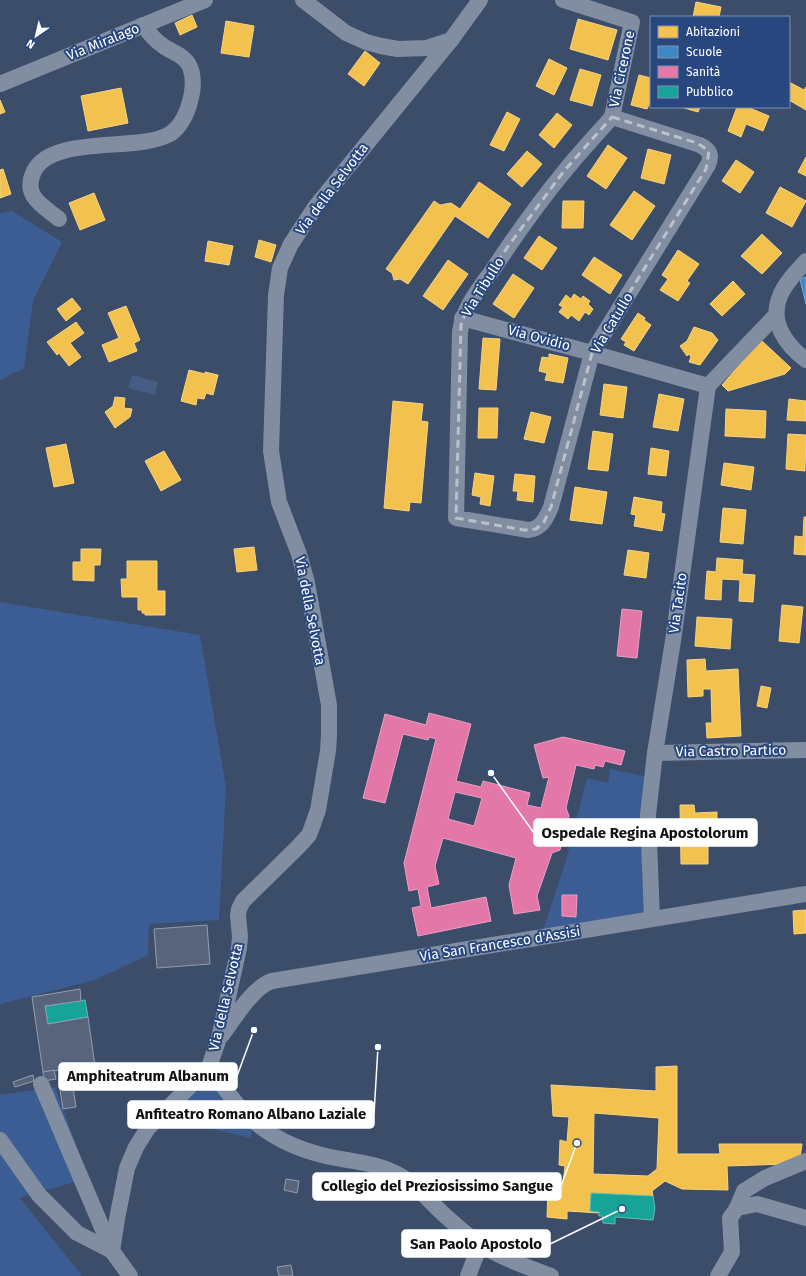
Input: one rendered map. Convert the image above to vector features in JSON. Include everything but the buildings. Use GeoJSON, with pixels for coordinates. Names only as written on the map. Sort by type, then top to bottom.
{"type":"FeatureCollection","features":[{"type":"Feature","properties":{"kind":"street","name":"Via Miralago"},"geometry":{"type":"LineString","coordinates":[[0,84],[205,0]]}},
{"type":"Feature","properties":{"kind":"street"},"geometry":{"type":"LineString","coordinates":[[303,0],[346,33],[366,42],[380,46],[398,49],[426,48],[451,40]]}},
{"type":"Feature","properties":{"kind":"street","name":"Via della Selvotta"},"geometry":{"type":"LineString","coordinates":[[209,1067],[219,1038],[239,946],[239,910],[247,896],[292,854],[309,835],[318,810],[329,743],[330,726],[328,704],[307,583],[300,554],[279,502],[271,451],[276,295],[280,268],[291,244],[316,206],[451,40],[480,0]]}},
{"type":"Feature","properties":{"kind":"street","name":"Via Cicerone"},"geometry":{"type":"LineString","coordinates":[[562,0],[632,22],[612,117]]}},
{"type":"Feature","properties":{"kind":"street"},"geometry":{"type":"LineString","coordinates":[[59,219],[36,199],[30,190],[34,170],[42,161],[50,155],[65,150],[140,142],[163,137],[170,134],[177,128],[189,106],[193,85],[192,73],[189,66],[181,56],[163,47],[152,37],[143,25]]}},
{"type":"Feature","properties":{"kind":"street","name":"Via Catullo"},"geometry":{"type":"LineString","coordinates":[[456,518],[524,530],[536,529],[542,525],[551,508],[592,352],[706,169],[710,159],[710,153],[706,148],[700,145],[612,117]]}},
{"type":"Feature","properties":{"kind":"street","name":"Via Tibullo"},"geometry":{"type":"LineString","coordinates":[[456,518],[460,332],[462,318],[468,306],[505,251],[551,188],[612,117]]}},
{"type":"Feature","properties":{"kind":"street"},"geometry":{"type":"LineString","coordinates":[[806,261],[783,290],[778,302],[776,315],[782,334],[792,348],[806,360]]}},
{"type":"Feature","properties":{"kind":"street"},"geometry":{"type":"LineString","coordinates":[[708,386],[776,315]]}},
{"type":"Feature","properties":{"kind":"street","name":"Via Ovidio"},"geometry":{"type":"LineString","coordinates":[[462,318],[592,352],[708,386]]}},
{"type":"Feature","properties":{"kind":"street","name":"Via Tacito"},"geometry":{"type":"LineString","coordinates":[[652,919],[648,815],[655,752],[673,641],[708,386]]}},
{"type":"Feature","properties":{"kind":"street","name":"Via Castro Partico"},"geometry":{"type":"LineString","coordinates":[[655,752],[806,750]]}},
{"type":"Feature","properties":{"kind":"street","name":"Via San Francesco d'Assisi"},"geometry":{"type":"LineString","coordinates":[[219,1038],[252,996],[260,988],[272,981],[806,894]]}},
{"type":"Feature","properties":{"kind":"street"},"geometry":{"type":"LineString","coordinates":[[112,1251],[127,1168],[136,1147],[148,1128],[209,1067],[243,1111],[263,1129],[282,1140],[303,1149],[326,1156],[374,1165],[399,1175],[412,1184],[448,1218],[481,1245],[504,1257],[551,1276]]}},
{"type":"Feature","properties":{"kind":"street"},"geometry":{"type":"LineString","coordinates":[[41,1084],[112,1251],[130,1276]]}},
{"type":"Feature","properties":{"kind":"street"},"geometry":{"type":"LineString","coordinates":[[0,1140],[39,1195],[78,1233],[112,1251]]}},
{"type":"Feature","properties":{"kind":"street"},"geometry":{"type":"LineString","coordinates":[[718,1276],[732,1252],[730,1218],[737,1208],[744,1191],[765,1178],[806,1161]]}},
{"type":"Feature","properties":{"kind":"street"},"geometry":{"type":"LineString","coordinates":[[737,1208],[757,1204],[806,1218]]}},
{"type":"Feature","properties":{"kind":"street"},"geometry":{"type":"LineString","coordinates":[[468,1276],[474,1258],[481,1245]]}},
{"type":"Feature","properties":{"kind":"highlighted area"},"geometry":{"type":"Polygon","coordinates":[[[612,117],[697,143],[709,151],[706,169],[592,353],[551,507],[544,522],[536,529],[524,530],[456,518],[461,325],[468,306],[509,245],[564,171],[612,117]]]}},
{"type":"Feature","properties":{"kind":"shaded area"},"geometry":{"type":"Polygon","coordinates":[[[12,211],[62,242],[33,301],[24,368],[0,380],[0,213],[12,211]]]}},
{"type":"Feature","properties":{"kind":"shaded area"},"geometry":{"type":"Polygon","coordinates":[[[132,375],[158,382],[155,395],[128,388],[132,375]]]}},
{"type":"Feature","properties":{"kind":"shaded area"},"geometry":{"type":"Polygon","coordinates":[[[0,602],[200,635],[226,787],[219,920],[149,924],[148,955],[95,980],[0,1004],[0,602]]]}},
{"type":"Feature","properties":{"kind":"shaded area"},"geometry":{"type":"Polygon","coordinates":[[[610,769],[647,777],[645,915],[543,931],[566,860],[587,778],[608,783],[610,769]]]}},
{"type":"Feature","properties":{"kind":"shaded area"},"geometry":{"type":"Polygon","coordinates":[[[55,1087],[88,1178],[20,1198],[82,1276],[0,1276],[0,1095],[55,1087]]]}},
{"type":"Feature","properties":{"kind":"shaded area"},"geometry":{"type":"Polygon","coordinates":[[[208,1088],[220,1091],[251,1127],[251,1138],[175,1120],[180,1107],[186,1098],[208,1088]]]}},
{"type":"Feature","properties":{"kind":"place","name":"Ospedale Regina Apostolorum"},"geometry":{"type":"Point","coordinates":[491,773]}},
{"type":"Feature","properties":{"kind":"place","name":"Amphiteatrum Albanum"},"geometry":{"type":"Point","coordinates":[254,1030]}},
{"type":"Feature","properties":{"kind":"place","name":"Anfiteatro Romano Albano Laziale"},"geometry":{"type":"Point","coordinates":[378,1047]}},
{"type":"Feature","properties":{"kind":"place","name":"Collegio del Preziosissimo Sangue"},"geometry":{"type":"Point","coordinates":[577,1143]}},
{"type":"Feature","properties":{"kind":"place","name":"San Paolo Apostolo"},"geometry":{"type":"Point","coordinates":[622,1209]}}]}
